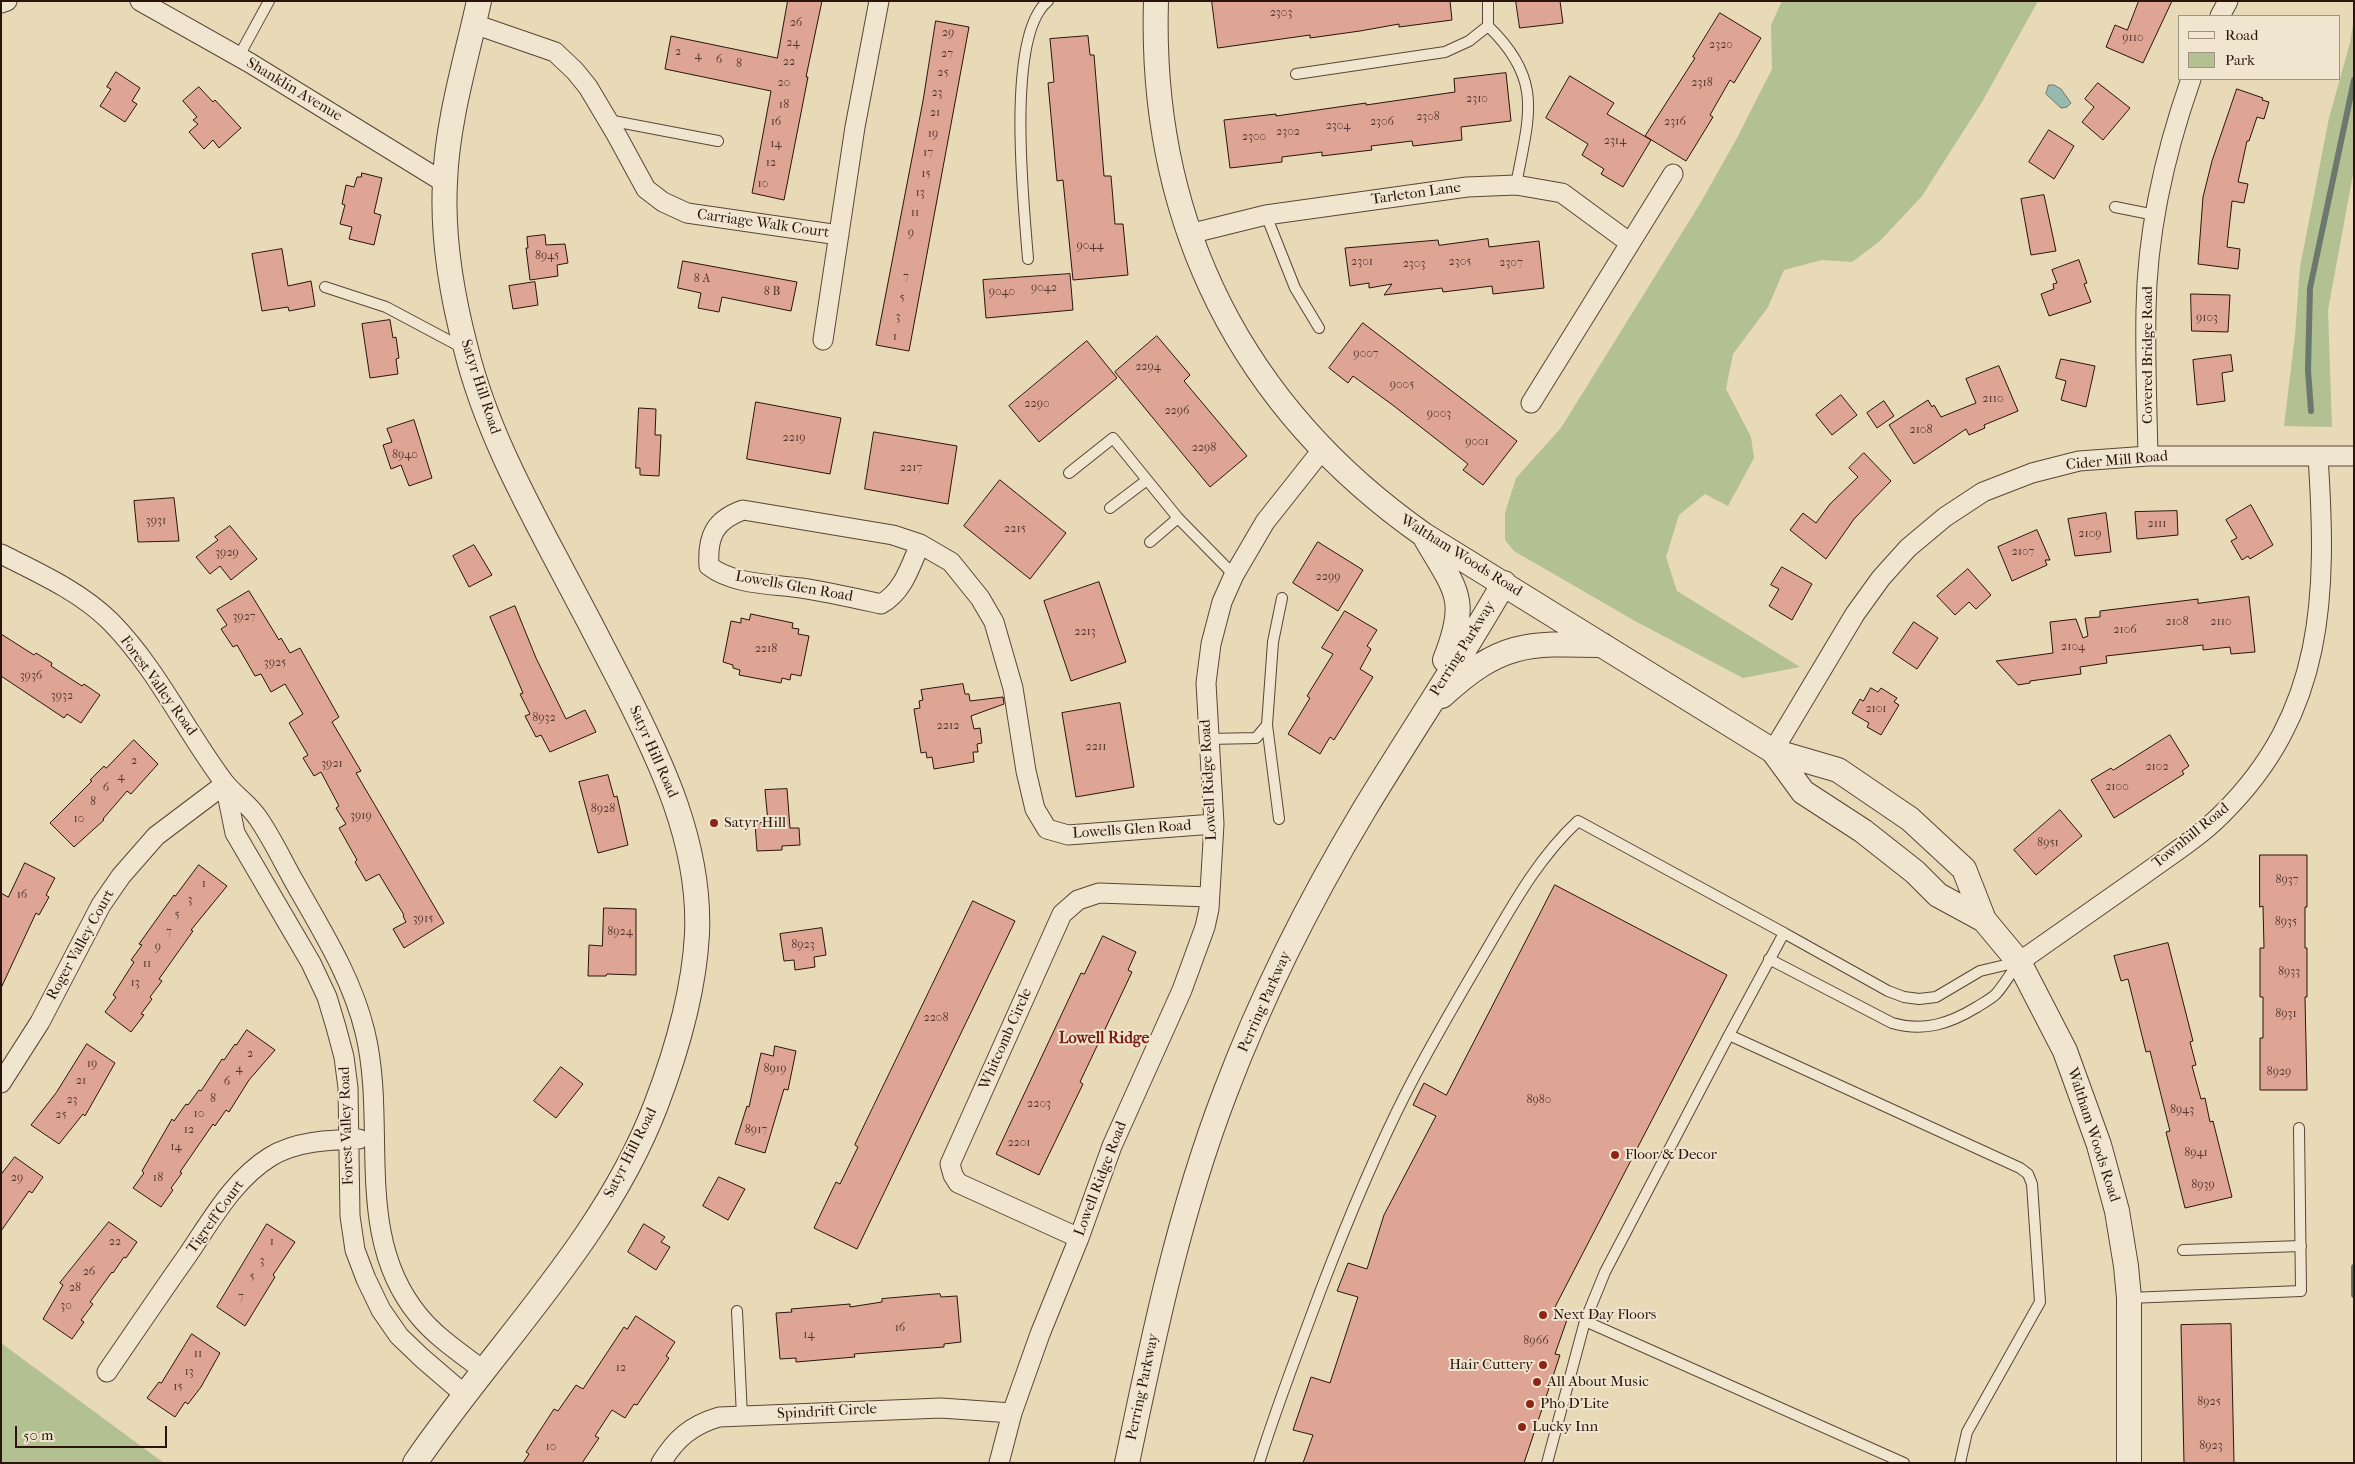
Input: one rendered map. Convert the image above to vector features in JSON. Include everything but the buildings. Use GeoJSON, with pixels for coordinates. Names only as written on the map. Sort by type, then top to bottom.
{"type":"FeatureCollection","features":[{"type":"Feature","properties":{"kind":"street"},"geometry":{"type":"LineString","coordinates":[[1,3],[7,1]]}},
{"type":"Feature","properties":{"kind":"street","name":"Carriage Walk Court"},"geometry":{"type":"LineString","coordinates":[[822,340],[855,127],[879,1]]}},
{"type":"Feature","properties":{"kind":"street","name":"Waltham Woods Road"},"geometry":{"type":"LineString","coordinates":[[1156,1],[1156,57],[1161,102],[1176,188],[1189,234],[1205,276],[1234,332],[1282,403],[1322,450],[1381,502],[1424,535],[1773,751],[1838,770],[1910,819],[1964,869],[1984,920],[2019,962],[2066,1051],[2099,1145],[2117,1211],[2129,1298],[2129,1463]]}},
{"type":"Feature","properties":{"kind":"street"},"geometry":{"type":"LineString","coordinates":[[2221,15],[2228,1]]}},
{"type":"Feature","properties":{"kind":"street","name":"Shanklin Avenue"},"geometry":{"type":"LineString","coordinates":[[147,3],[239,56],[444,183]]}},
{"type":"Feature","properties":{"kind":"street","name":"Carriage Walk Court"},"geometry":{"type":"LineString","coordinates":[[476,12],[555,52],[575,70],[608,120],[646,190],[663,202],[687,213],[839,234]]}},
{"type":"Feature","properties":{"kind":"street","name":"Satyr Hill Road"},"geometry":{"type":"LineString","coordinates":[[415,1463],[465,1394],[568,1262],[640,1142],[656,1107],[677,1043],[694,966],[697,931],[692,867],[685,833],[663,771],[626,694],[513,477],[487,415],[466,350],[449,260],[444,183],[454,114],[476,12]]}},
{"type":"Feature","properties":{"kind":"street","name":"Covered Bridge Road"},"geometry":{"type":"LineString","coordinates":[[2148,456],[2146,309],[2155,215],[2165,163],[2191,80]]}},
{"type":"Feature","properties":{"kind":"street"},"geometry":{"type":"LineString","coordinates":[[1531,403],[1673,174]]}},
{"type":"Feature","properties":{"kind":"street","name":"Tarleton Lane"},"geometry":{"type":"LineString","coordinates":[[1189,234],[1266,215],[1467,187],[1516,184],[1562,193],[1630,243]]}},
{"type":"Feature","properties":{"kind":"street","name":"Lowell Ridge Road"},"geometry":{"type":"LineString","coordinates":[[999,1463],[1012,1413],[1040,1334],[1079,1238],[1112,1146],[1182,990],[1204,927],[1209,897],[1214,824],[1206,683],[1211,644],[1222,602],[1234,575],[1265,522],[1322,450]]}},
{"type":"Feature","properties":{"kind":"street","name":"Cider Mill Road"},"geometry":{"type":"LineString","coordinates":[[1773,751],[1855,614],[1881,578],[1908,548],[1944,517],[1983,492],[2032,473],[2079,462],[2148,456],[2354,456]]}},
{"type":"Feature","properties":{"kind":"street","name":"Townhill Road"},"geometry":{"type":"LineString","coordinates":[[2019,962],[2187,844],[2220,816],[2250,783],[2282,738],[2308,669],[2316,633],[2322,548],[2318,456]]}},
{"type":"Feature","properties":{"kind":"street","name":"Lowells Glen Road"},"geometry":{"type":"LineString","coordinates":[[920,544],[901,586],[892,598],[881,604],[803,588],[747,581],[718,572],[710,566],[708,554],[717,524],[728,515],[743,510],[893,535],[920,544],[951,562],[980,598],[994,622],[1013,688],[1026,771],[1035,809],[1047,829],[1068,836],[1214,824]]}},
{"type":"Feature","properties":{"kind":"street"},"geometry":{"type":"LineString","coordinates":[[1424,535],[1451,581],[1458,598],[1459,613],[1456,630],[1424,712]]}},
{"type":"Feature","properties":{"kind":"street","name":"Forest Valley Road"},"geometry":{"type":"LineString","coordinates":[[1,554],[57,581],[110,621],[144,662],[225,784],[258,816],[340,964],[365,1031],[373,1073],[377,1216],[385,1253],[406,1299],[420,1318],[484,1371]]}},
{"type":"Feature","properties":{"kind":"street","name":"Perring Parkway"},"geometry":{"type":"LineString","coordinates":[[1127,1463],[1181,1220],[1225,1093],[1268,991],[1304,919],[1362,813],[1504,583]]}},
{"type":"Feature","properties":{"kind":"street"},"geometry":{"type":"LineString","coordinates":[[1424,712],[1458,681],[1508,650],[1526,645],[1551,643],[1602,645]]}},
{"type":"Feature","properties":{"kind":"street","name":"Waltham Woods Road"},"geometry":{"type":"LineString","coordinates":[[1773,751],[1803,792],[1863,831],[1916,872],[1938,895],[1984,920]]}},
{"type":"Feature","properties":{"kind":"street","name":"Forest Valley Road"},"geometry":{"type":"LineString","coordinates":[[225,784],[235,833],[311,963],[327,997],[344,1057],[348,1088],[350,1216],[355,1250],[366,1279],[381,1310],[399,1336],[465,1394]]}},
{"type":"Feature","properties":{"kind":"street","name":"Roger Valley Court"},"geometry":{"type":"LineString","coordinates":[[1,1083],[40,1022],[101,905],[121,876],[156,836],[225,784]]}},
{"type":"Feature","properties":{"kind":"street","name":"Whitcomb Circle"},"geometry":{"type":"LineString","coordinates":[[1079,1238],[958,1183],[952,1176],[950,1164],[1062,914],[1078,900],[1100,893],[1209,897]]}},
{"type":"Feature","properties":{"kind":"street","name":"Tigreff Court"},"geometry":{"type":"LineString","coordinates":[[107,1372],[216,1213],[250,1172],[271,1156],[291,1147],[318,1141],[375,1138]]}},
{"type":"Feature","properties":{"kind":"street","name":"Spindrift Circle"},"geometry":{"type":"LineString","coordinates":[[661,1463],[679,1438],[698,1424],[719,1417],[941,1408],[1012,1413]]}},
{"type":"Feature","properties":{"kind":"lane"},"geometry":{"type":"LineString","coordinates":[[239,56],[269,1]]}},
{"type":"Feature","properties":{"kind":"lane"},"geometry":{"type":"LineString","coordinates":[[1028,259],[1021,164],[1022,78],[1027,44],[1034,18],[1048,1]]}},
{"type":"Feature","properties":{"kind":"lane"},"geometry":{"type":"LineString","coordinates":[[1488,1],[1488,26],[1506,44],[1518,63],[1527,84],[1529,109],[1516,184]]}},
{"type":"Feature","properties":{"kind":"lane"},"geometry":{"type":"LineString","coordinates":[[1296,74],[1444,52],[1469,41],[1488,26]]}},
{"type":"Feature","properties":{"kind":"lane"},"geometry":{"type":"LineString","coordinates":[[608,120],[718,141]]}},
{"type":"Feature","properties":{"kind":"lane"},"geometry":{"type":"LineString","coordinates":[[2115,207],[2155,215]]}},
{"type":"Feature","properties":{"kind":"lane"},"geometry":{"type":"LineString","coordinates":[[1266,215],[1294,288],[1319,328]]}},
{"type":"Feature","properties":{"kind":"lane"},"geometry":{"type":"LineString","coordinates":[[325,287],[386,307],[466,350]]}},
{"type":"Feature","properties":{"kind":"lane"},"geometry":{"type":"LineString","coordinates":[[1069,473],[1113,438],[1178,518],[1234,575]]}},
{"type":"Feature","properties":{"kind":"lane"},"geometry":{"type":"LineString","coordinates":[[1110,508],[1147,480]]}},
{"type":"Feature","properties":{"kind":"lane"},"geometry":{"type":"LineString","coordinates":[[1150,542],[1178,518]]}},
{"type":"Feature","properties":{"kind":"lane"},"geometry":{"type":"LineString","coordinates":[[1279,819],[1267,725],[1272,642],[1282,598]]}},
{"type":"Feature","properties":{"kind":"lane"},"geometry":{"type":"LineString","coordinates":[[1208,739],[1256,738],[1267,725]]}},
{"type":"Feature","properties":{"kind":"lane"},"geometry":{"type":"LineString","coordinates":[[1260,1463],[1278,1404],[1334,1256],[1376,1156],[1406,1092],[1438,1033],[1533,871],[1558,840],[1578,821],[1904,998],[1919,1000],[1936,997],[1980,972],[2019,962]]}},
{"type":"Feature","properties":{"kind":"lane"},"geometry":{"type":"LineString","coordinates":[[1547,1463],[1584,1321],[1605,1272],[1784,933]]}},
{"type":"Feature","properties":{"kind":"lane"},"geometry":{"type":"LineString","coordinates":[[1769,959],[1892,1023],[1909,1028],[1932,1027],[1952,1021],[1974,1009],[1995,995],[2019,962]]}},
{"type":"Feature","properties":{"kind":"lane"},"geometry":{"type":"LineString","coordinates":[[1729,1035],[2020,1168],[2028,1174],[2032,1184],[2040,1302],[1967,1432],[1960,1463]]}},
{"type":"Feature","properties":{"kind":"lane"},"geometry":{"type":"LineString","coordinates":[[2129,1298],[2302,1291],[2299,1128]]}},
{"type":"Feature","properties":{"kind":"lane"},"geometry":{"type":"LineString","coordinates":[[2183,1250],[2301,1246]]}},
{"type":"Feature","properties":{"kind":"lane"},"geometry":{"type":"LineString","coordinates":[[737,1311],[742,1416]]}},
{"type":"Feature","properties":{"kind":"lane"},"geometry":{"type":"LineString","coordinates":[[1584,1321],[1904,1463]]}},
{"type":"Feature","properties":{"kind":"green space"},"geometry":{"type":"Polygon","coordinates":[[[1782,1],[2038,1],[1982,102],[1922,196],[1880,241],[1852,262],[1822,260],[1784,270],[1768,307],[1733,354],[1726,389],[1751,437],[1754,458],[1728,506],[1705,494],[1679,515],[1666,557],[1677,591],[1800,667],[1743,678],[1635,621],[1514,551],[1505,540],[1505,513],[1516,478],[1561,428],[1701,202],[1737,138],[1772,69],[1771,25],[1782,1]]]}},
{"type":"Feature","properties":{"kind":"green space"},"geometry":{"type":"Polygon","coordinates":[[[2354,18],[2354,169],[2328,310],[2332,427],[2284,426],[2295,335],[2300,267],[2329,118],[2350,43],[2354,18]]]}},
{"type":"Feature","properties":{"kind":"green space"},"geometry":{"type":"Polygon","coordinates":[[[1,1343],[164,1463],[1,1463],[1,1343]]]}},
{"type":"Feature","properties":{"kind":"water"},"geometry":{"type":"Polygon","coordinates":[[[2049,85],[2054,85],[2061,89],[2071,103],[2067,107],[2061,108],[2046,94],[2049,85]]]}},
{"type":"Feature","properties":{"kind":"waterway"},"geometry":{"type":"LineString","coordinates":[[2311,411],[2308,370],[2310,288],[2354,80]]}},
{"type":"Feature","properties":{"kind":"waterway"},"geometry":{"type":"LineString","coordinates":[[2354,1267],[2354,1295]]}},
{"type":"Feature","properties":{"kind":"place","name":"Satyr Hill"},"geometry":{"type":"Point","coordinates":[714,823]}},
{"type":"Feature","properties":{"kind":"place","name":"Floor & Decor"},"geometry":{"type":"Point","coordinates":[1615,1155]}},
{"type":"Feature","properties":{"kind":"place","name":"Next Day Floors"},"geometry":{"type":"Point","coordinates":[1543,1315]}},
{"type":"Feature","properties":{"kind":"place","name":"Hair Cuttery"},"geometry":{"type":"Point","coordinates":[1543,1365]}},
{"type":"Feature","properties":{"kind":"place","name":"All About Music"},"geometry":{"type":"Point","coordinates":[1537,1382]}},
{"type":"Feature","properties":{"kind":"place","name":"Pho D’Lite"},"geometry":{"type":"Point","coordinates":[1530,1404]}},
{"type":"Feature","properties":{"kind":"place","name":"Lucky Inn"},"geometry":{"type":"Point","coordinates":[1522,1427]}},
{"type":"Feature","properties":{"kind":"district","name":"Lowell Ridge"},"geometry":{"type":"Point","coordinates":[1104,1039]}}]}
